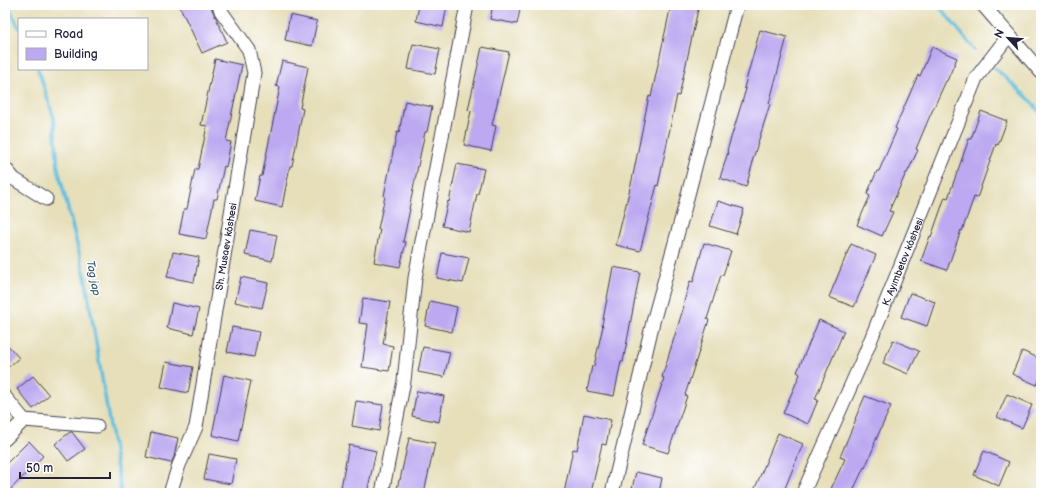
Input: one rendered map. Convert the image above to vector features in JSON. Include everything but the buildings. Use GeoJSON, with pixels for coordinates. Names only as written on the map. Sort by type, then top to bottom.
{"type":"FeatureCollection","features":[{"type":"Feature","properties":{"kind":"street","name":"Sh. Musaev kóshesi"},"geometry":{"type":"LineString","coordinates":[[170,493],[179,465],[196,427],[254,73],[250,50],[221,11],[219,5]]}},
{"type":"Feature","properties":{"kind":"street"},"geometry":{"type":"LineString","coordinates":[[382,493],[404,381],[416,278],[467,5]]}},
{"type":"Feature","properties":{"kind":"street"},"geometry":{"type":"LineString","coordinates":[[612,493],[654,322],[737,5]]}},
{"type":"Feature","properties":{"kind":"street"},"geometry":{"type":"LineString","coordinates":[[983,5],[1041,72]]}},
{"type":"Feature","properties":{"kind":"street","name":"K. Ayımbetov kóshesi"},"geometry":{"type":"LineString","coordinates":[[803,493],[865,354],[976,78],[1009,34]]}},
{"type":"Feature","properties":{"kind":"street"},"geometry":{"type":"LineString","coordinates":[[5,168],[14,179],[46,199]]}},
{"type":"Feature","properties":{"kind":"street"},"geometry":{"type":"LineString","coordinates":[[5,397],[24,420],[97,426]]}},
{"type":"Feature","properties":{"kind":"street"},"geometry":{"type":"LineString","coordinates":[[5,439],[24,420]]}},
{"type":"Feature","properties":{"kind":"waterway","name":"Tag jap"},"geometry":{"type":"LineString","coordinates":[[8,5],[18,26]]}},
{"type":"Feature","properties":{"kind":"waterway"},"geometry":{"type":"LineString","coordinates":[[938,5],[975,50]]}},
{"type":"Feature","properties":{"kind":"waterway"},"geometry":{"type":"LineString","coordinates":[[995,68],[1031,101],[1041,114]]}},
{"type":"Feature","properties":{"kind":"waterway","name":"Tag jap"},"geometry":{"type":"LineString","coordinates":[[38,70],[54,118],[58,169],[85,276],[121,493]]}}]}
